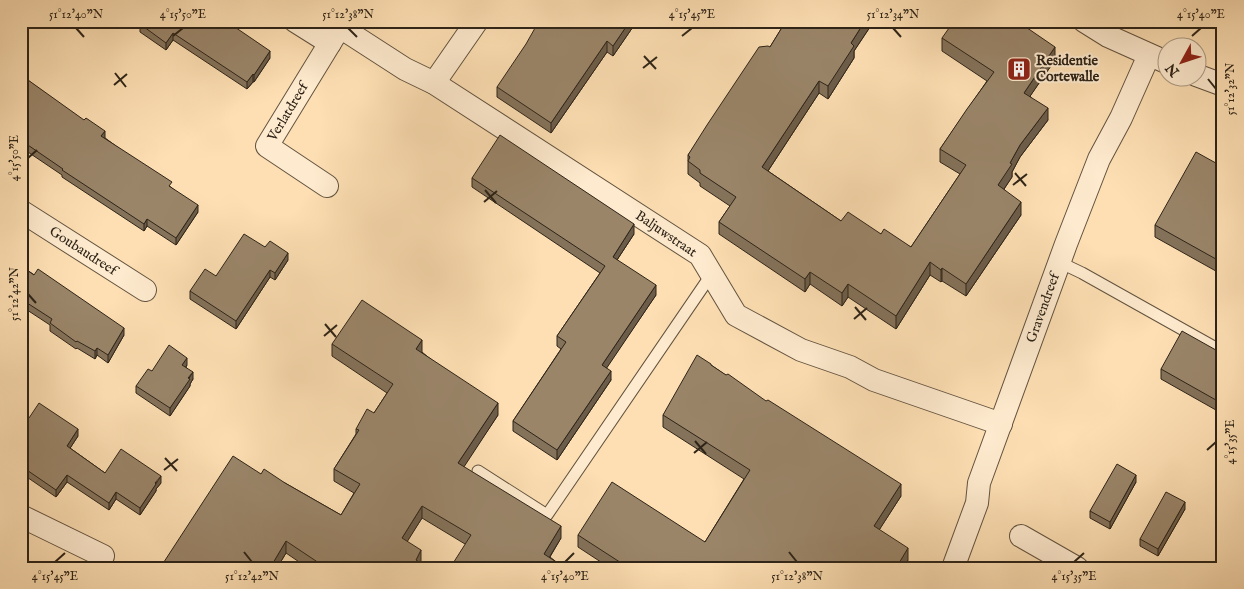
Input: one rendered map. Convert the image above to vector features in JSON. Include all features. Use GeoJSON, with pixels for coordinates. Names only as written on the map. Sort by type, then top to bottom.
{"type":"FeatureCollection","features":[{"type":"Feature","properties":{"kind":"street"},"geometry":{"type":"LineString","coordinates":[[295,21],[330,43]]}},
{"type":"Feature","properties":{"kind":"street"},"geometry":{"type":"LineString","coordinates":[[434,82],[477,21]]}},
{"type":"Feature","properties":{"kind":"street"},"geometry":{"type":"LineString","coordinates":[[1084,21],[1108,36],[1156,58]]}},
{"type":"Feature","properties":{"kind":"street","name":"Verlatdreef"},"geometry":{"type":"LineString","coordinates":[[327,186],[267,146],[340,27],[404,69],[434,82]]}},
{"type":"Feature","properties":{"kind":"street","name":"Gravendreef"},"geometry":{"type":"LineString","coordinates":[[953,568],[977,503],[979,483],[1059,262],[1099,159],[1120,118],[1156,62]]}},
{"type":"Feature","properties":{"kind":"street"},"geometry":{"type":"LineString","coordinates":[[1206,79],[1223,85]]}},
{"type":"Feature","properties":{"kind":"street","name":"Baljuwstraat"},"geometry":{"type":"LineString","coordinates":[[434,82],[700,255],[736,315],[801,350],[850,367],[874,380],[1001,424]]}},
{"type":"Feature","properties":{"kind":"street","name":"Goubaudreef"},"geometry":{"type":"LineString","coordinates":[[21,211],[145,290]]}},
{"type":"Feature","properties":{"kind":"street"},"geometry":{"type":"LineString","coordinates":[[21,516],[103,556]]}},
{"type":"Feature","properties":{"kind":"street"},"geometry":{"type":"LineString","coordinates":[[1021,536],[1077,568]]}},
{"type":"Feature","properties":{"kind":"lane"},"geometry":{"type":"LineString","coordinates":[[1059,262],[1223,352]]}},
{"type":"Feature","properties":{"kind":"lane"},"geometry":{"type":"LineString","coordinates":[[478,471],[547,515],[711,275]]}},
{"type":"Feature","properties":{"kind":"building"},"geometry":{"type":"Polygon","coordinates":[[[142,21],[226,21],[270,51],[247,82],[173,33],[166,43],[140,24],[142,21]]]}},
{"type":"Feature","properties":{"kind":"building"},"geometry":{"type":"Polygon","coordinates":[[[539,21],[630,21],[613,46],[607,41],[551,123],[497,87],[539,21]]]}},
{"type":"Feature","properties":{"kind":"building"},"geometry":{"type":"Polygon","coordinates":[[[786,21],[865,21],[851,43],[854,46],[828,86],[819,81],[762,167],[841,221],[848,212],[881,234],[884,229],[911,247],[966,165],[940,149],[994,72],[942,38],[954,21],[1017,21],[1055,47],[1024,93],[1048,108],[1020,145],[1010,163],[1012,164],[998,185],[1021,202],[966,284],[930,262],[896,316],[848,284],[842,293],[810,272],[805,279],[719,222],[736,197],[700,173],[700,170],[688,161],[690,157],[688,155],[759,47],[770,47],[786,21]]]}},
{"type":"Feature","properties":{"kind":"building"},"geometry":{"type":"Polygon","coordinates":[[[21,75],[84,120],[86,118],[105,131],[101,136],[172,182],[169,186],[198,205],[176,238],[147,219],[144,224],[22,141],[24,137],[21,135],[21,75]]]}},
{"type":"Feature","properties":{"kind":"building"},"geometry":{"type":"Polygon","coordinates":[[[500,135],[634,224],[613,257],[656,285],[602,365],[611,371],[557,450],[513,421],[566,342],[557,336],[605,266],[472,178],[500,135]]]}},
{"type":"Feature","properties":{"kind":"building"},"geometry":{"type":"Polygon","coordinates":[[[1196,152],[1223,167],[1223,263],[1155,225],[1196,152]]]}},
{"type":"Feature","properties":{"kind":"building"},"geometry":{"type":"Polygon","coordinates":[[[244,234],[265,247],[270,241],[288,253],[275,273],[270,270],[236,321],[190,291],[205,269],[216,276],[244,234]]]}},
{"type":"Feature","properties":{"kind":"building"},"geometry":{"type":"Polygon","coordinates":[[[21,266],[34,275],[38,269],[124,328],[108,355],[97,348],[95,351],[76,342],[50,323],[52,319],[21,299],[21,266]]]}},
{"type":"Feature","properties":{"kind":"building"},"geometry":{"type":"Polygon","coordinates":[[[362,300],[422,340],[416,349],[498,403],[458,463],[561,526],[544,554],[564,568],[450,568],[471,535],[422,506],[402,538],[421,550],[416,560],[429,568],[320,568],[322,565],[286,541],[270,568],[160,568],[233,456],[261,474],[264,469],[341,515],[360,484],[334,469],[359,430],[356,429],[367,409],[374,413],[393,384],[332,344],[362,300]]]}},
{"type":"Feature","properties":{"kind":"building"},"geometry":{"type":"Polygon","coordinates":[[[1182,331],[1223,354],[1223,404],[1161,369],[1182,331]]]}},
{"type":"Feature","properties":{"kind":"building"},"geometry":{"type":"Polygon","coordinates":[[[169,345],[187,358],[182,365],[193,372],[170,408],[136,386],[148,369],[152,371],[169,345]]]}},
{"type":"Feature","properties":{"kind":"building"},"geometry":{"type":"Polygon","coordinates":[[[697,355],[766,401],[768,400],[901,484],[874,526],[908,548],[896,568],[629,568],[578,535],[612,482],[705,542],[750,470],[663,415],[697,355]]]}},
{"type":"Feature","properties":{"kind":"building"},"geometry":{"type":"Polygon","coordinates":[[[39,403],[78,429],[67,446],[105,473],[121,449],[161,476],[140,508],[116,492],[109,503],[67,475],[56,490],[21,466],[21,413],[29,418],[39,403]]]}},
{"type":"Feature","properties":{"kind":"building"},"geometry":{"type":"Polygon","coordinates":[[[1117,464],[1136,475],[1110,522],[1090,511],[1117,464]]]}},
{"type":"Feature","properties":{"kind":"building"},"geometry":{"type":"Polygon","coordinates":[[[1166,492],[1185,502],[1158,549],[1140,539],[1166,492]]]}},
{"type":"Feature","properties":{"kind":"building"},"geometry":{"type":"Polygon","coordinates":[[[21,558],[36,568],[21,568],[21,558]]]}},
{"type":"Feature","properties":{"kind":"place","name":"Residentie Cortewalle"},"geometry":{"type":"Point","coordinates":[1019,69]}}]}
